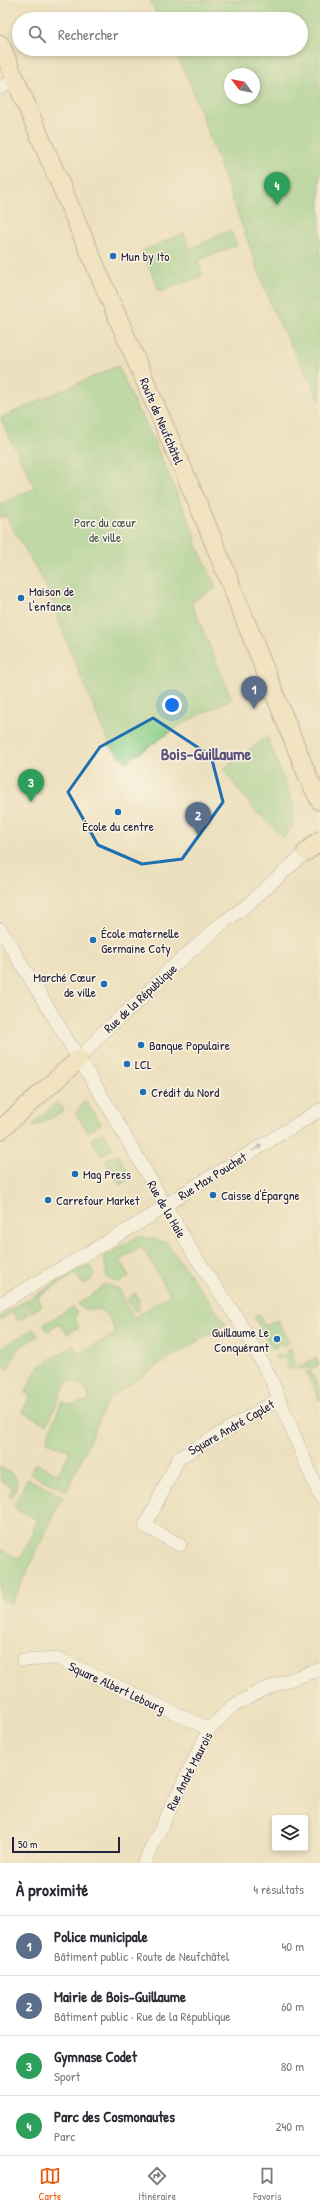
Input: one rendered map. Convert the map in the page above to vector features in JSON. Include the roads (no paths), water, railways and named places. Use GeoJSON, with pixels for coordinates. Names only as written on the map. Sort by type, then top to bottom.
{"type":"FeatureCollection","features":[{"type":"Feature","properties":{"kind":"main road","name":"Route de Neufchâtel"},"geometry":{"type":"LineString","coordinates":[[0,44],[8,84],[206,522],[308,777],[320,801]]}},
{"type":"Feature","properties":{"kind":"main road","name":"Rue de la République"},"geometry":{"type":"LineString","coordinates":[[306,852],[320,840]]}},
{"type":"Feature","properties":{"kind":"main road","name":"Rue de la République"},"geometry":{"type":"LineString","coordinates":[[0,1130],[79,1059]]}},
{"type":"Feature","properties":{"kind":"street","name":"Rue de la République"},"geometry":{"type":"LineString","coordinates":[[79,1059],[101,1034],[140,1000],[168,971],[225,921],[246,906],[306,852]]}},
{"type":"Feature","properties":{"kind":"street","name":"Rue de la Haie"},"geometry":{"type":"LineString","coordinates":[[0,929],[79,1059],[193,1253],[239,1321],[279,1399],[320,1497]]}},
{"type":"Feature","properties":{"kind":"street","name":"Rue Max Pouchet"},"geometry":{"type":"LineString","coordinates":[[0,1304],[165,1207],[176,1198],[320,1110]]}},
{"type":"Feature","properties":{"kind":"street","name":"Square André Caplet"},"geometry":{"type":"LineString","coordinates":[[180,1544],[145,1526],[179,1458],[279,1399]]}},
{"type":"Feature","properties":{"kind":"street","name":"Square Albert Lebourg"},"geometry":{"type":"LineString","coordinates":[[23,1660],[57,1658],[209,1729]]}},
{"type":"Feature","properties":{"kind":"street","name":"Rue André Maurois"},"geometry":{"type":"LineString","coordinates":[[144,1863],[209,1729],[233,1706],[250,1696],[262,1690],[320,1669]]}},
{"type":"Feature","properties":{"kind":"place","name":"Parc des Cosmonautes"},"geometry":{"type":"Point","coordinates":[277,205]}},
{"type":"Feature","properties":{"kind":"place","name":"Mun by Ito"},"geometry":{"type":"Point","coordinates":[113,256]}},
{"type":"Feature","properties":{"kind":"place","name":"Maison de l'enfance"},"geometry":{"type":"Point","coordinates":[21,598]}},
{"type":"Feature","properties":{"kind":"place","name":"Police municipale"},"geometry":{"type":"Point","coordinates":[254,709]}},
{"type":"Feature","properties":{"kind":"place","name":"Gymnase Codet"},"geometry":{"type":"Point","coordinates":[31,802]}},
{"type":"Feature","properties":{"kind":"place","name":"École du centre"},"geometry":{"type":"Point","coordinates":[118,812]}},
{"type":"Feature","properties":{"kind":"place","name":"Mairie de Bois-Guillaume"},"geometry":{"type":"Point","coordinates":[198,835]}},
{"type":"Feature","properties":{"kind":"place","name":"École maternelle Germaine Coty"},"geometry":{"type":"Point","coordinates":[93,940]}},
{"type":"Feature","properties":{"kind":"place","name":"Marché Cœur de ville"},"geometry":{"type":"Point","coordinates":[104,984]}},
{"type":"Feature","properties":{"kind":"place","name":"Banque Populaire"},"geometry":{"type":"Point","coordinates":[141,1045]}},
{"type":"Feature","properties":{"kind":"place","name":"LCL"},"geometry":{"type":"Point","coordinates":[127,1064]}},
{"type":"Feature","properties":{"kind":"place","name":"Crédit du Nord"},"geometry":{"type":"Point","coordinates":[143,1092]}},
{"type":"Feature","properties":{"kind":"place","name":"Mag Press"},"geometry":{"type":"Point","coordinates":[75,1174]}},
{"type":"Feature","properties":{"kind":"place","name":"Caisse d'Épargne"},"geometry":{"type":"Point","coordinates":[213,1195]}},
{"type":"Feature","properties":{"kind":"place","name":"Carrefour Market"},"geometry":{"type":"Point","coordinates":[48,1200]}},
{"type":"Feature","properties":{"kind":"place","name":"Guillaume Le Conquérant"},"geometry":{"type":"Point","coordinates":[277,1339]}},
{"type":"Feature","properties":{"kind":"district","name":"Bois-Guillaume"},"geometry":{"type":"Point","coordinates":[206,754]}},
{"type":"Feature","properties":{"kind":"park label","name":"Parc du cœur de ville"},"geometry":{"type":"Point","coordinates":[105,530]}}]}
